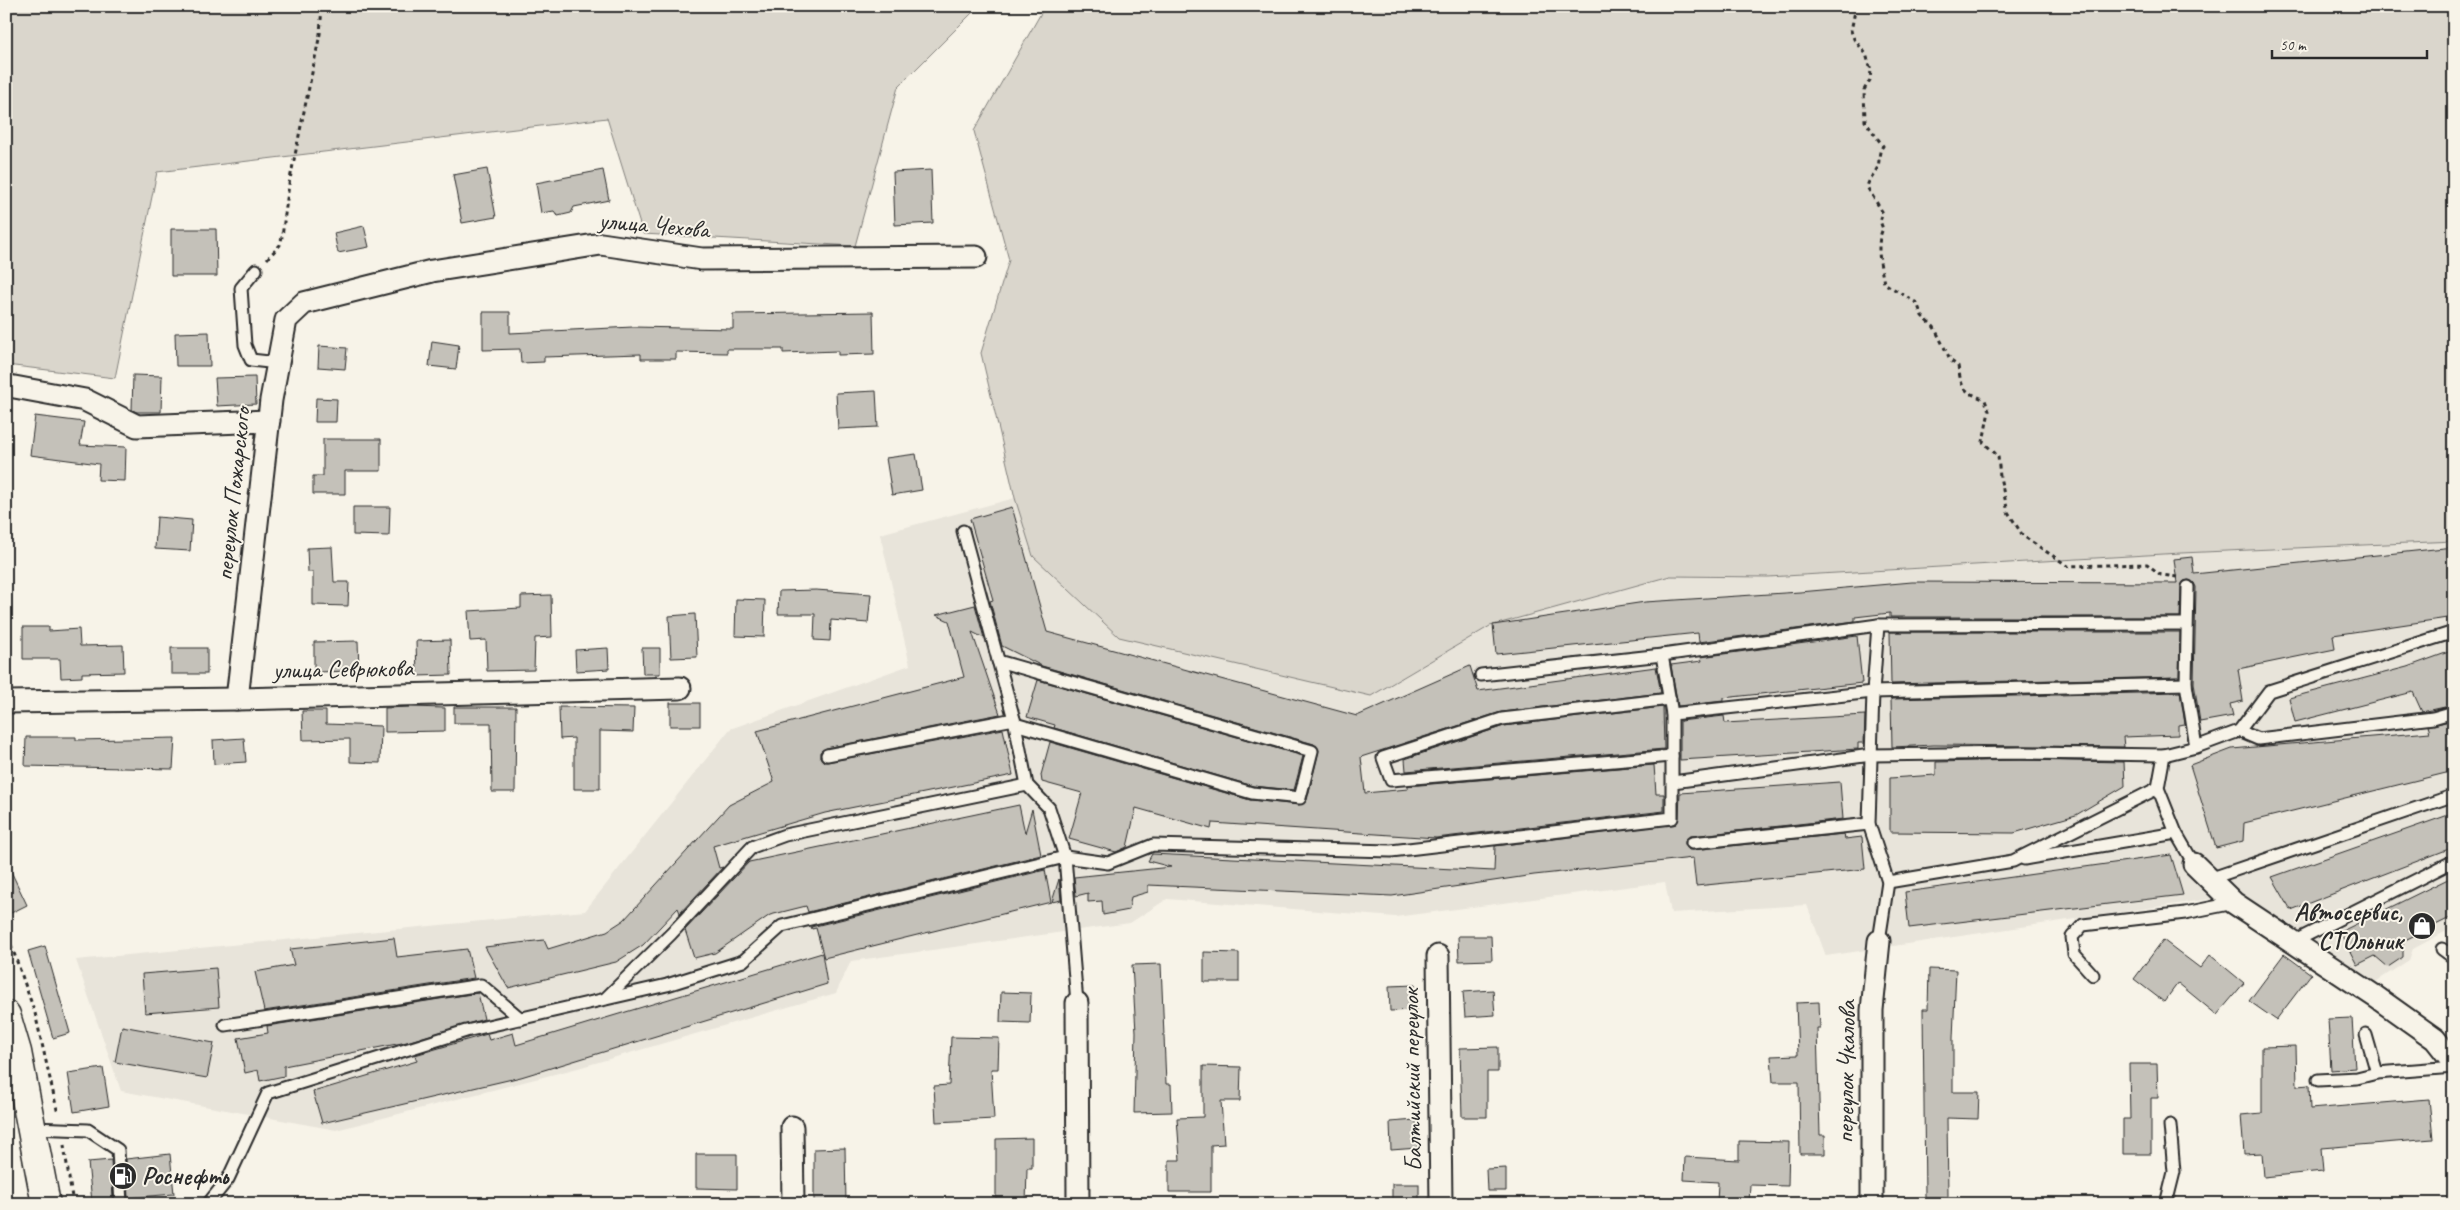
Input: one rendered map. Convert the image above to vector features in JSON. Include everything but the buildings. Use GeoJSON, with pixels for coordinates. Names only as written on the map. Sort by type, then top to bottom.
{"type":"FeatureCollection","features":[{"type":"Feature","properties":{"kind":"main road"},"geometry":{"type":"LineString","coordinates":[[6,1015],[17,1052],[46,1204]]}},
{"type":"Feature","properties":{"kind":"street","name":"улица Чехова"},"geometry":{"type":"LineString","coordinates":[[304,304],[432,271],[601,244],[702,258],[976,257]]}},
{"type":"Feature","properties":{"kind":"street","name":"переулок Пожарского"},"geometry":{"type":"LineString","coordinates":[[237,699],[269,420],[278,363],[286,320],[304,304]]}},
{"type":"Feature","properties":{"kind":"street"},"geometry":{"type":"LineString","coordinates":[[9,386],[86,400],[137,426],[269,420]]}},
{"type":"Feature","properties":{"kind":"street","name":"улица Севрюкова"},"geometry":{"type":"LineString","coordinates":[[6,702],[237,699],[680,688]]}},
{"type":"Feature","properties":{"kind":"street"},"geometry":{"type":"LineString","coordinates":[[2201,872],[2234,903],[2376,997],[2435,1039],[2454,1063]]}},
{"type":"Feature","properties":{"kind":"street","name":"переулок Чкалова"},"geometry":{"type":"LineString","coordinates":[[1872,1204],[1872,1010],[1879,941]]}},
{"type":"Feature","properties":{"kind":"street","name":"Балтийский переулок"},"geometry":{"type":"LineString","coordinates":[[1438,956],[1441,1204]]}},
{"type":"Feature","properties":{"kind":"street"},"geometry":{"type":"LineString","coordinates":[[1078,1003],[1078,1204]]}},
{"type":"Feature","properties":{"kind":"street"},"geometry":{"type":"LineString","coordinates":[[792,1127],[793,1204]]}},
{"type":"Feature","properties":{"kind":"lane"},"geometry":{"type":"LineString","coordinates":[[256,270],[241,288],[245,345],[250,360],[278,363]]}},
{"type":"Feature","properties":{"kind":"lane"},"geometry":{"type":"LineString","coordinates":[[963,531],[1014,722],[1028,785],[1049,808],[1065,856],[1078,1003]]}},
{"type":"Feature","properties":{"kind":"lane"},"geometry":{"type":"LineString","coordinates":[[2188,587],[2186,684],[2196,747]]}},
{"type":"Feature","properties":{"kind":"lane"},"geometry":{"type":"LineString","coordinates":[[1481,675],[1662,655],[1878,626],[2186,624]]}},
{"type":"Feature","properties":{"kind":"lane"},"geometry":{"type":"LineString","coordinates":[[1878,626],[1873,692],[1869,824],[1888,882],[1879,941]]}},
{"type":"Feature","properties":{"kind":"lane"},"geometry":{"type":"LineString","coordinates":[[1673,782],[1871,754],[2020,753],[2164,755],[2196,747],[2239,730],[2269,691],[2454,632]]}},
{"type":"Feature","properties":{"kind":"lane"},"geometry":{"type":"LineString","coordinates":[[208,1204],[228,1179],[268,1093],[466,1031],[667,985],[743,961],[782,926],[1065,856],[1108,863],[1153,845],[1391,851],[1672,818],[1672,714],[1662,655]]}},
{"type":"Feature","properties":{"kind":"lane"},"geometry":{"type":"LineString","coordinates":[[827,755],[1014,722],[1252,793],[1300,798],[1312,751],[998,661]]}},
{"type":"Feature","properties":{"kind":"lane"},"geometry":{"type":"LineString","coordinates":[[1672,714],[1873,692],[2186,684]]}},
{"type":"Feature","properties":{"kind":"lane"},"geometry":{"type":"LineString","coordinates":[[1670,698],[1502,719],[1383,758],[1391,780],[1672,756]]}},
{"type":"Feature","properties":{"kind":"lane"},"geometry":{"type":"LineString","coordinates":[[2239,730],[2258,739],[2424,719],[2454,712]]}},
{"type":"Feature","properties":{"kind":"lane"},"geometry":{"type":"LineString","coordinates":[[2164,755],[2158,788],[2176,833],[2201,872],[2452,796]]}},
{"type":"Feature","properties":{"kind":"lane"},"geometry":{"type":"LineString","coordinates":[[604,1000],[671,934],[752,847],[785,835],[1028,785]]}},
{"type":"Feature","properties":{"kind":"lane"},"geometry":{"type":"LineString","coordinates":[[2013,861],[2158,788]]}},
{"type":"Feature","properties":{"kind":"lane"},"geometry":{"type":"LineString","coordinates":[[1692,844],[1869,824]]}},
{"type":"Feature","properties":{"kind":"lane"},"geometry":{"type":"LineString","coordinates":[[1888,882],[2176,833]]}},
{"type":"Feature","properties":{"kind":"lane"},"geometry":{"type":"LineString","coordinates":[[2292,942],[2454,861]]}},
{"type":"Feature","properties":{"kind":"lane"},"geometry":{"type":"LineString","coordinates":[[2093,974],[2074,954],[2072,937],[2083,925],[2185,913],[2234,903]]}},
{"type":"Feature","properties":{"kind":"lane"},"geometry":{"type":"LineString","coordinates":[[2442,950],[2454,958]]}},
{"type":"Feature","properties":{"kind":"lane"},"geometry":{"type":"LineString","coordinates":[[225,1025],[481,986],[521,1019]]}},
{"type":"Feature","properties":{"kind":"lane"},"geometry":{"type":"LineString","coordinates":[[2366,1035],[2377,1073]]}},
{"type":"Feature","properties":{"kind":"lane"},"geometry":{"type":"LineString","coordinates":[[2318,1080],[2357,1078],[2377,1073],[2454,1067]]}},
{"type":"Feature","properties":{"kind":"lane"},"geometry":{"type":"LineString","coordinates":[[2166,1204],[2174,1172],[2170,1125]]}},
{"type":"Feature","properties":{"kind":"lane"},"geometry":{"type":"LineString","coordinates":[[32,1128],[88,1130],[118,1150],[121,1204]]}},
{"type":"Feature","properties":{"kind":"path"},"geometry":{"type":"LineString","coordinates":[[256,270],[280,246],[289,184],[320,34],[322,6]]}},
{"type":"Feature","properties":{"kind":"path"},"geometry":{"type":"LineString","coordinates":[[1854,6],[1855,11],[1851,31],[1854,39],[1866,54],[1871,70],[1870,80],[1864,90],[1865,121],[1883,146],[1880,149],[1879,164],[1875,174],[1869,178],[1867,187],[1883,213],[1880,221],[1883,230],[1880,235],[1880,250],[1884,283],[1917,303],[1922,316],[1934,327],[1951,361],[1958,366],[1961,386],[1965,392],[1985,400],[1989,411],[1983,442],[1998,456],[2000,478],[2008,512],[2023,536],[2068,566],[2147,564],[2161,575],[2184,577],[2188,587]]}},
{"type":"Feature","properties":{"kind":"shaded area"},"geometry":{"type":"Polygon","coordinates":[[[6,6],[979,6],[898,87],[855,246],[643,234],[607,118],[157,172],[115,378],[6,365],[6,6]]]}},
{"type":"Feature","properties":{"kind":"shaded area"},"geometry":{"type":"Polygon","coordinates":[[[1045,6],[2454,6],[2454,541],[2181,553],[1768,577],[1670,576],[1490,626],[1371,696],[1119,637],[1033,556],[1015,498],[981,353],[1009,260],[974,131],[1045,6]]]}},
{"type":"Feature","properties":{"kind":"shaded area"},"geometry":{"type":"Polygon","coordinates":[[[1015,498],[1033,556],[1371,696],[1490,626],[1670,576],[1768,577],[2181,553],[2454,541],[2454,927],[2413,949],[2409,960],[2374,983],[2231,896],[1826,956],[1807,905],[1671,913],[1665,882],[1395,917],[1167,899],[1130,923],[851,961],[836,993],[578,1068],[336,1130],[121,1091],[76,960],[585,911],[730,729],[910,665],[880,534],[1015,498]]]}},
{"type":"Feature","properties":{"kind":"place","name":"Автосервис, СТОльник"},"geometry":{"type":"Point","coordinates":[2422,926]}},
{"type":"Feature","properties":{"kind":"place","name":"Роснефть"},"geometry":{"type":"Point","coordinates":[123,1176]}}]}
